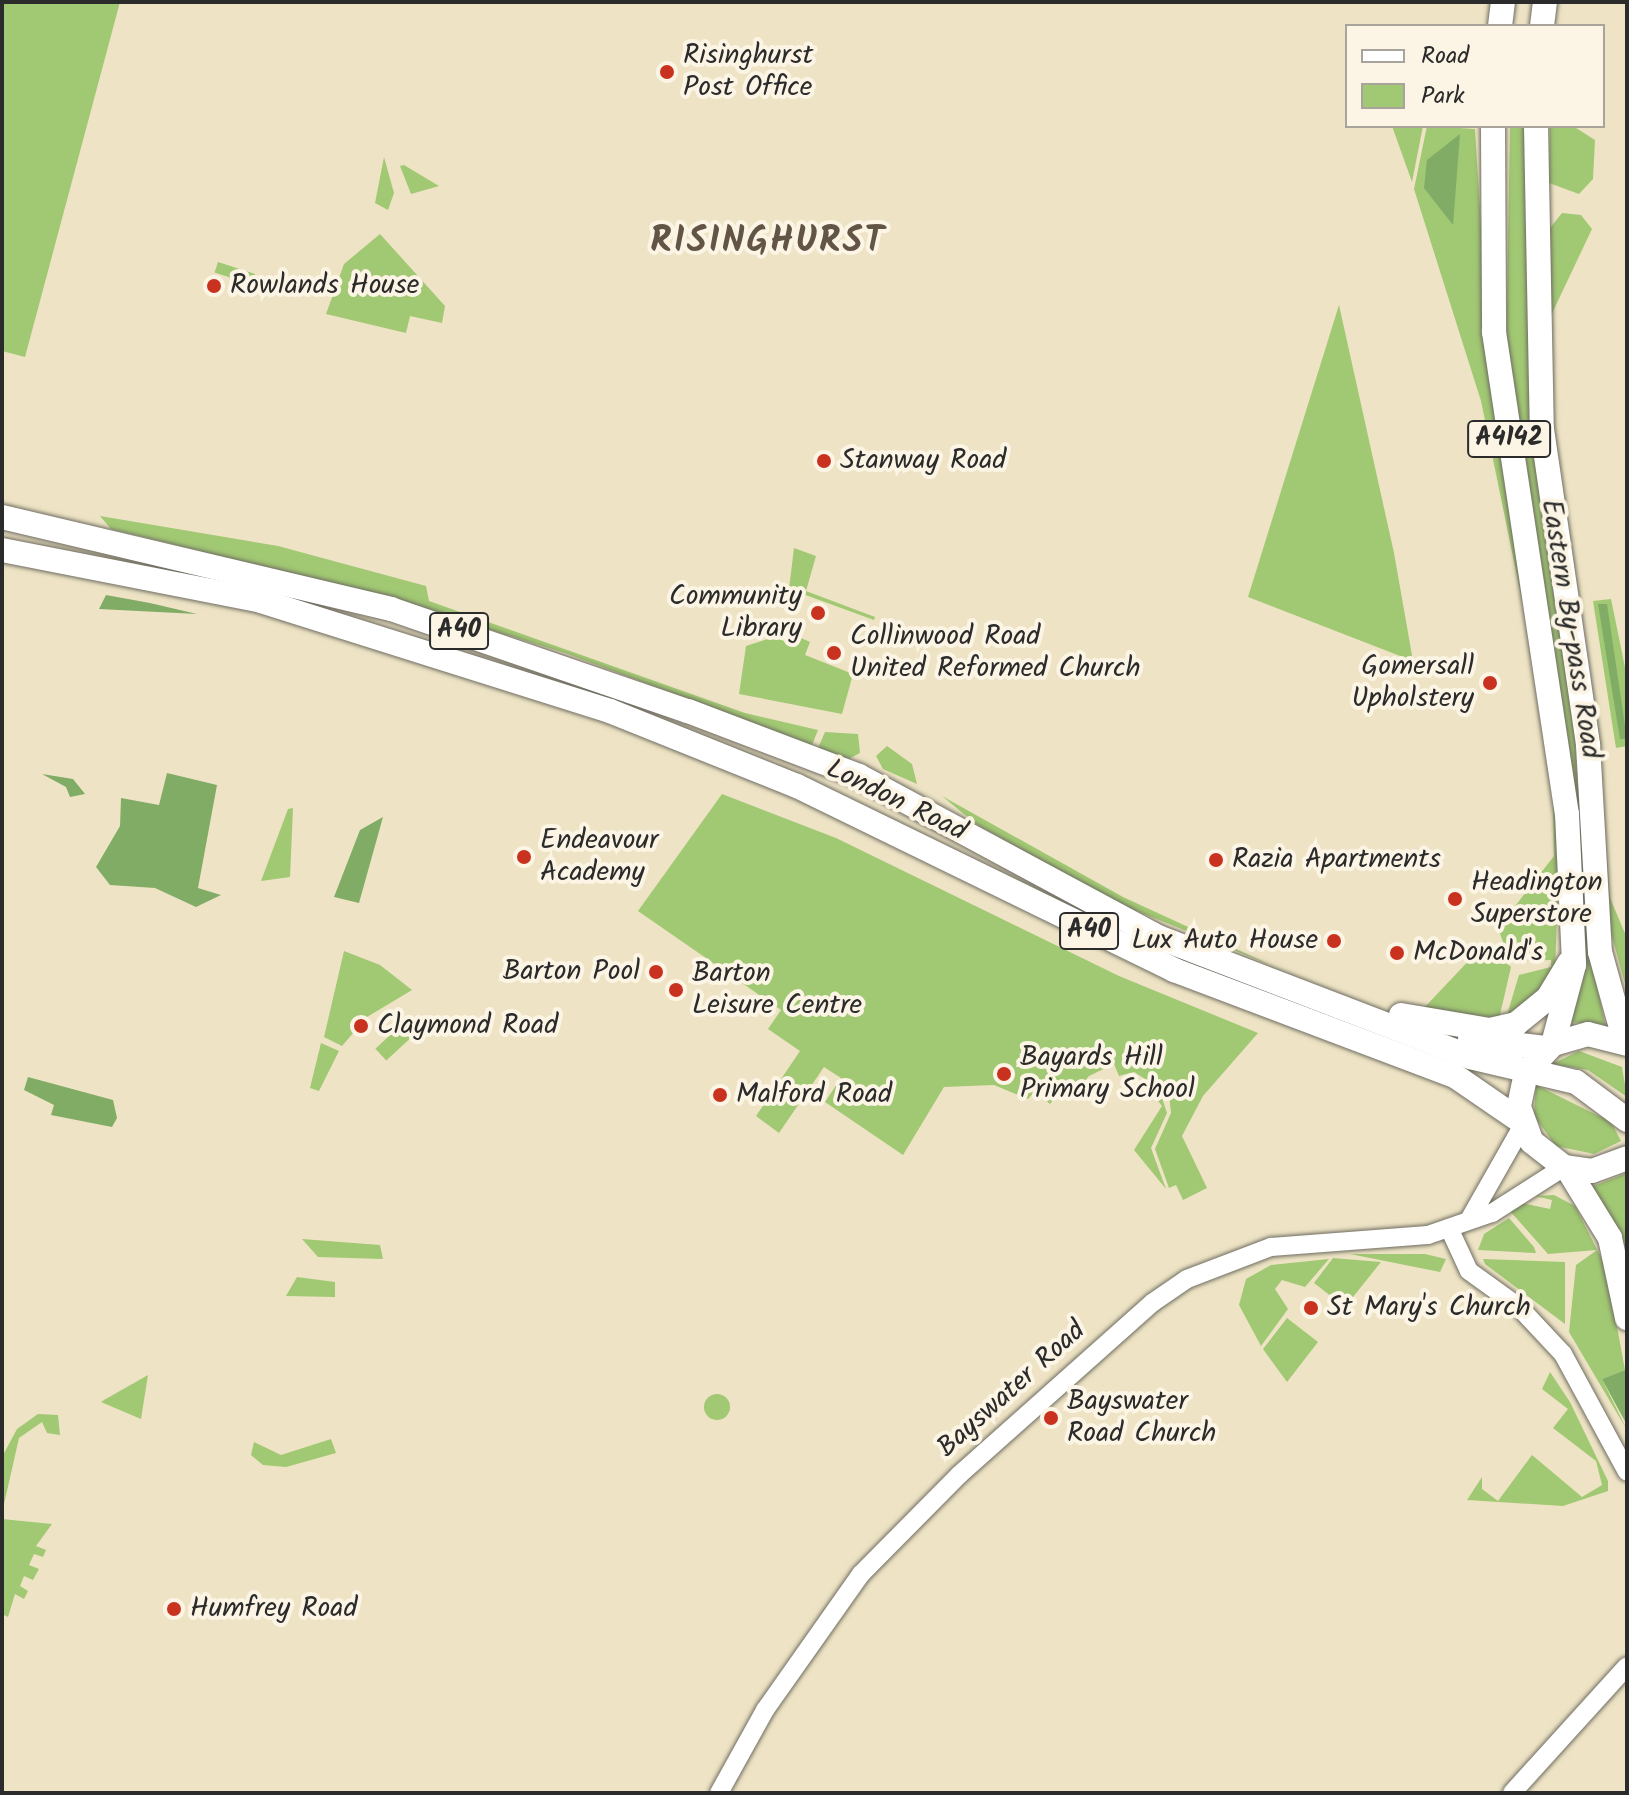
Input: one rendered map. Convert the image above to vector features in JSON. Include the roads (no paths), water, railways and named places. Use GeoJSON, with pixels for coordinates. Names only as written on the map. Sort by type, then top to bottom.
{"type":"FeatureCollection","features":[{"type":"Feature","properties":{"kind":"highway"},"geometry":{"type":"LineString","coordinates":[[1500,24],[1503,2]]}},
{"type":"Feature","properties":{"kind":"highway"},"geometry":{"type":"LineString","coordinates":[[1542,24],[1545,2]]}},
{"type":"Feature","properties":{"kind":"highway","name":"Eastern By-pass Road"},"geometry":{"type":"LineString","coordinates":[[1493,128],[1494,332],[1557,721],[1575,946],[1573,984],[1550,1046]]}},
{"type":"Feature","properties":{"kind":"highway","name":"Eastern By-pass Road"},"geometry":{"type":"LineString","coordinates":[[1536,128],[1542,429],[1588,745],[1600,952],[1626,1043]]}},
{"type":"Feature","properties":{"kind":"highway","name":"London Road"},"geometry":{"type":"LineString","coordinates":[[2,517],[225,567],[534,656],[859,776],[1158,937],[1341,1005],[1422,1028]]}},
{"type":"Feature","properties":{"kind":"highway","name":"London Road"},"geometry":{"type":"LineString","coordinates":[[2,550],[221,592],[436,650],[681,738],[826,800],[1149,959],[1455,1076],[1522,1124],[1545,1156],[1565,1168],[1610,1238],[1627,1318]]}},
{"type":"Feature","properties":{"kind":"highway"},"geometry":{"type":"LineString","coordinates":[[1422,1028],[1490,1030],[1516,1024],[1548,998],[1575,946]]}},
{"type":"Feature","properties":{"kind":"highway"},"geometry":{"type":"LineString","coordinates":[[1422,1028],[1467,1039],[1550,1046],[1588,1034],[1626,1043]]}},
{"type":"Feature","properties":{"kind":"highway"},"geometry":{"type":"LineString","coordinates":[[1422,1028],[1526,1073],[1590,1088],[1627,1120]]}},
{"type":"Feature","properties":{"kind":"highway"},"geometry":{"type":"LineString","coordinates":[[1522,1124],[1526,1073],[1550,1046]]}},
{"type":"Feature","properties":{"kind":"highway"},"geometry":{"type":"LineString","coordinates":[[1565,1168],[1606,1169],[1627,1158]]}},
{"type":"Feature","properties":{"kind":"street"},"geometry":{"type":"LineString","coordinates":[[1469,1220],[1522,1124]]}},
{"type":"Feature","properties":{"kind":"street","name":"Bayswater Road"},"geometry":{"type":"LineString","coordinates":[[719,1793],[765,1710],[861,1574],[959,1475],[1152,1303],[1187,1279],[1266,1248],[1412,1239],[1449,1228],[1565,1168]]}},
{"type":"Feature","properties":{"kind":"street"},"geometry":{"type":"LineString","coordinates":[[1449,1228],[1469,1271],[1519,1307],[1563,1354],[1627,1472]]}},
{"type":"Feature","properties":{"kind":"street"},"geometry":{"type":"LineString","coordinates":[[1512,1793],[1627,1666]]}},
{"type":"Feature","properties":{"kind":"place","name":"Risinghurst Post Office"},"geometry":{"type":"Point","coordinates":[667,72]}},
{"type":"Feature","properties":{"kind":"place","name":"Rowlands House"},"geometry":{"type":"Point","coordinates":[214,286]}},
{"type":"Feature","properties":{"kind":"place","name":"Stanway Road"},"geometry":{"type":"Point","coordinates":[824,461]}},
{"type":"Feature","properties":{"kind":"place","name":"Community Library"},"geometry":{"type":"Point","coordinates":[818,613]}},
{"type":"Feature","properties":{"kind":"place","name":"Collinwood Road United Reformed Church"},"geometry":{"type":"Point","coordinates":[834,653]}},
{"type":"Feature","properties":{"kind":"place","name":"Gomersall Upholstery"},"geometry":{"type":"Point","coordinates":[1490,683]}},
{"type":"Feature","properties":{"kind":"place","name":"Endeavour Academy"},"geometry":{"type":"Point","coordinates":[524,857]}},
{"type":"Feature","properties":{"kind":"place","name":"Razia Apartments"},"geometry":{"type":"Point","coordinates":[1216,860]}},
{"type":"Feature","properties":{"kind":"place","name":"Headington Superstore"},"geometry":{"type":"Point","coordinates":[1455,899]}},
{"type":"Feature","properties":{"kind":"place","name":"Lux Auto House"},"geometry":{"type":"Point","coordinates":[1334,941]}},
{"type":"Feature","properties":{"kind":"place","name":"McDonald's"},"geometry":{"type":"Point","coordinates":[1397,953]}},
{"type":"Feature","properties":{"kind":"place","name":"Barton Pool"},"geometry":{"type":"Point","coordinates":[656,972]}},
{"type":"Feature","properties":{"kind":"place","name":"Barton Leisure Centre"},"geometry":{"type":"Point","coordinates":[676,990]}},
{"type":"Feature","properties":{"kind":"place","name":"Claymond Road"},"geometry":{"type":"Point","coordinates":[361,1026]}},
{"type":"Feature","properties":{"kind":"place","name":"Bayards Hill Primary School"},"geometry":{"type":"Point","coordinates":[1004,1074]}},
{"type":"Feature","properties":{"kind":"place","name":"Malford Road"},"geometry":{"type":"Point","coordinates":[720,1095]}},
{"type":"Feature","properties":{"kind":"place","name":"St Mary's Church"},"geometry":{"type":"Point","coordinates":[1311,1308]}},
{"type":"Feature","properties":{"kind":"place","name":"Bayswater Road Church"},"geometry":{"type":"Point","coordinates":[1051,1418]}},
{"type":"Feature","properties":{"kind":"place","name":"Humfrey Road"},"geometry":{"type":"Point","coordinates":[174,1609]}},
{"type":"Feature","properties":{"kind":"district","name":"RISINGHURST"},"geometry":{"type":"Point","coordinates":[768,242]}}]}
